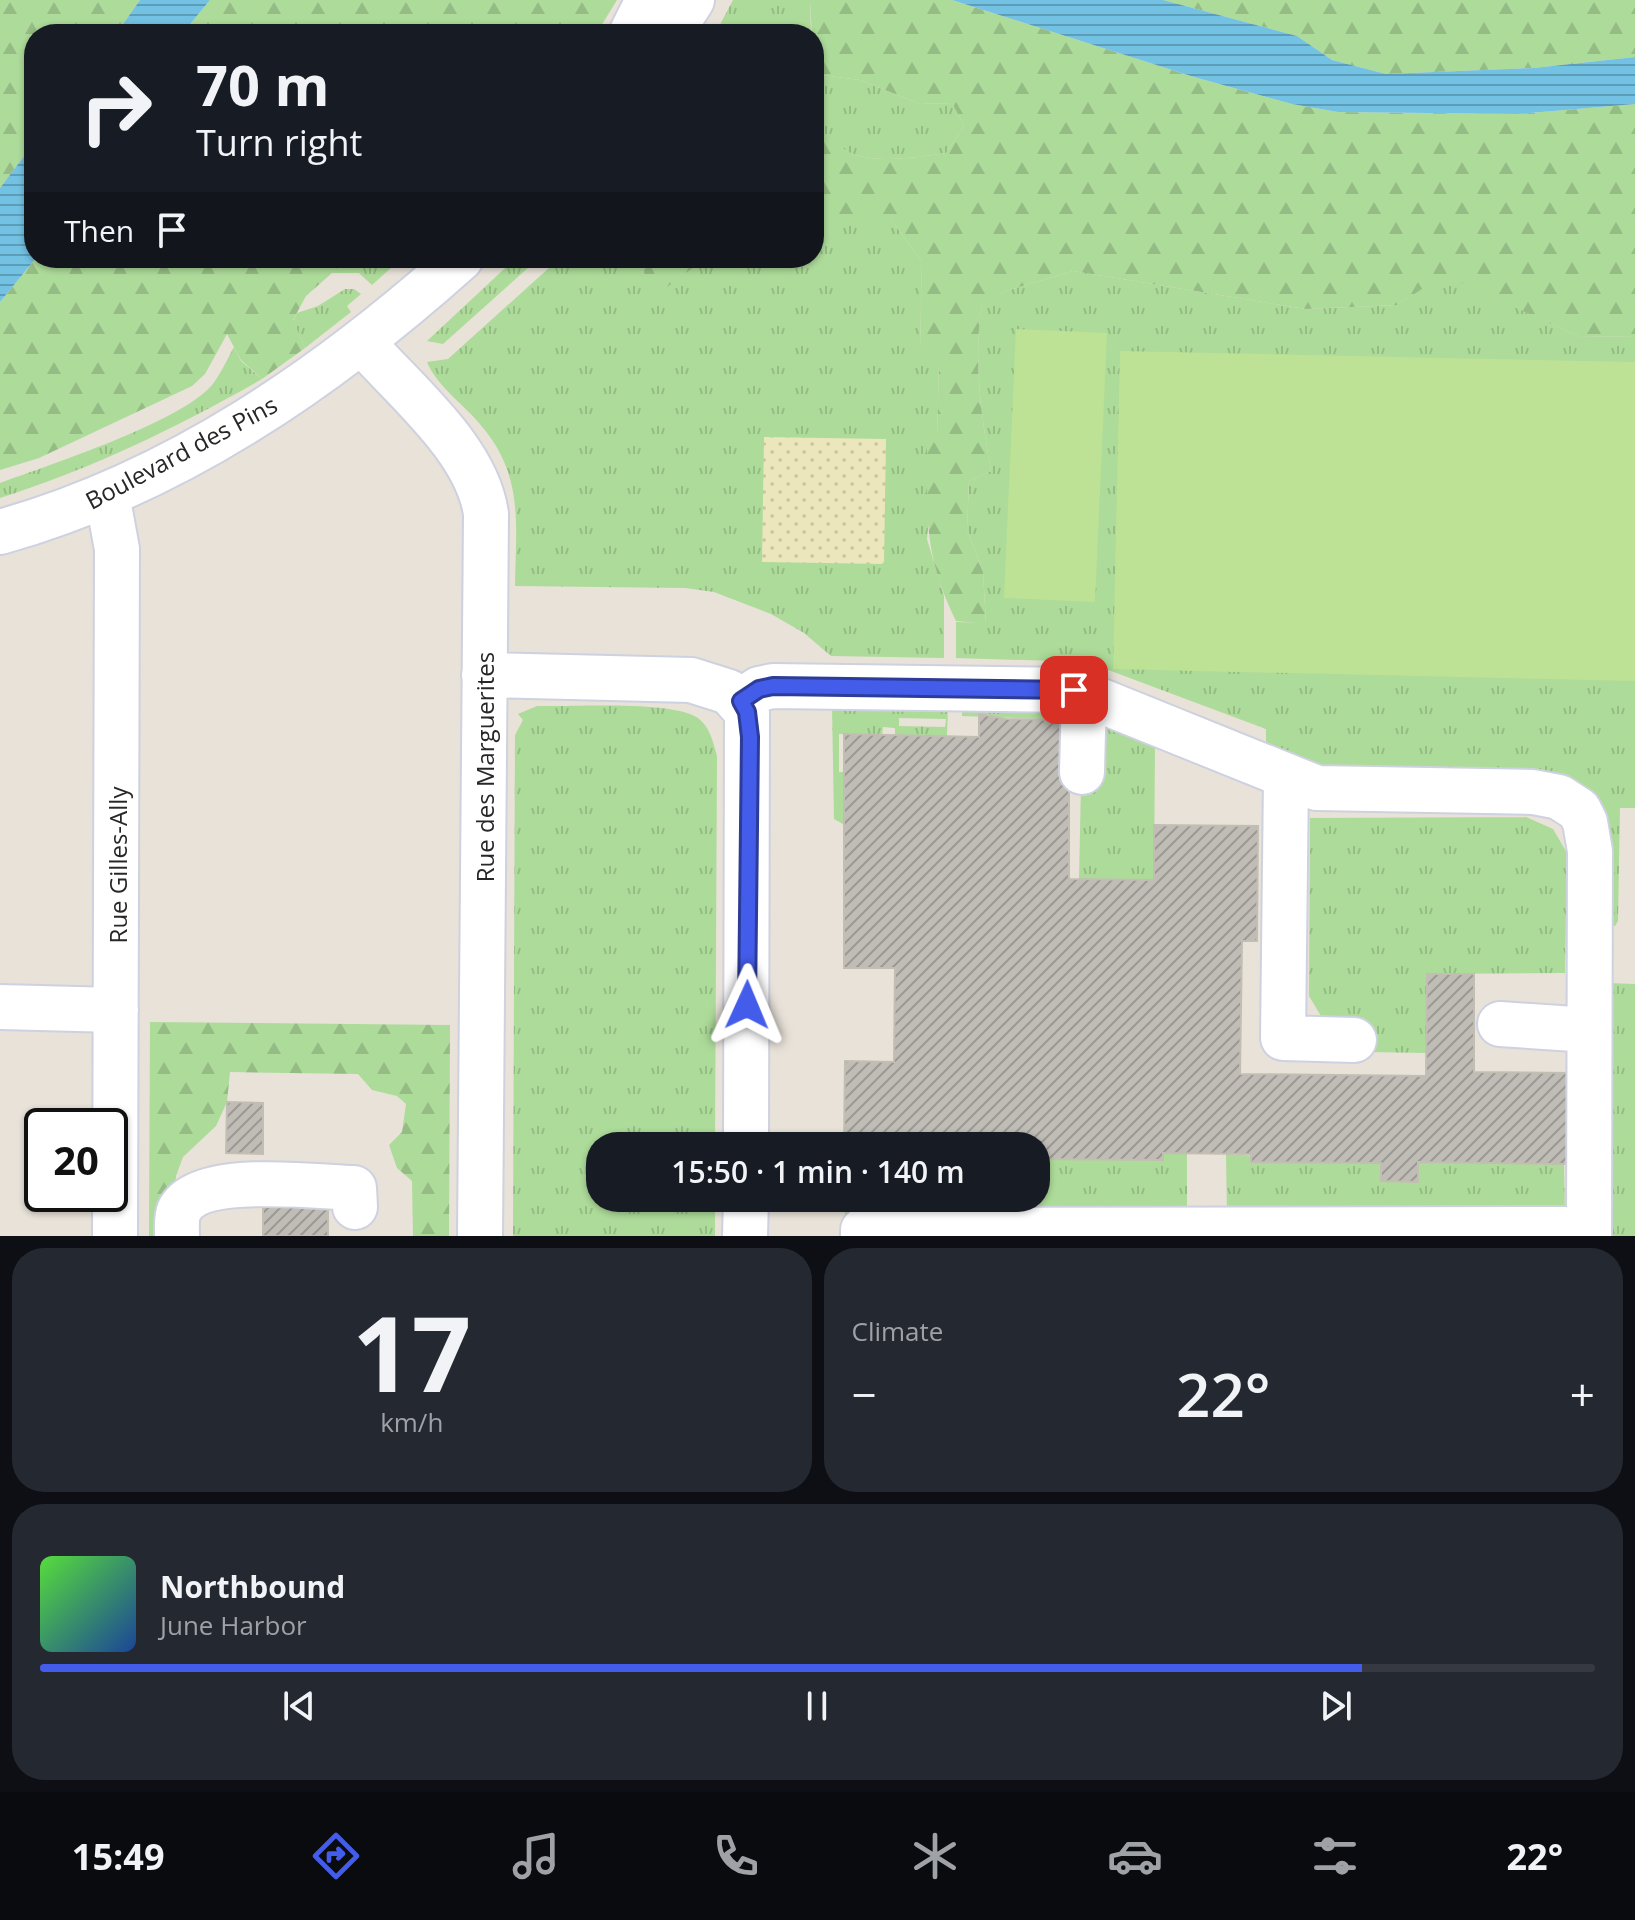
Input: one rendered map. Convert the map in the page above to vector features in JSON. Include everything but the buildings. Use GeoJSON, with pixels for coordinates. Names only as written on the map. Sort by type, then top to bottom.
{"type":"FeatureCollection","features":[{"type":"Feature","properties":{"kind":"street"},"geometry":{"type":"LineString","coordinates":[[636,24],[648,0]]}},
{"type":"Feature","properties":{"kind":"street"},"geometry":{"type":"LineString","coordinates":[[676,24],[692,0]]}},
{"type":"Feature","properties":{"kind":"street","name":"Boulevard des Pins"},"geometry":{"type":"LineString","coordinates":[[0,532],[107,495],[259,414],[362,342],[449,268]]}},
{"type":"Feature","properties":{"kind":"street","name":"Rue des Marguerites"},"geometry":{"type":"LineString","coordinates":[[362,342],[470,463],[478,478],[486,514],[480,1236]]}},
{"type":"Feature","properties":{"kind":"street","name":"Rue Gilles-Ally"},"geometry":{"type":"LineString","coordinates":[[107,495],[117,549],[115,1236]]}},
{"type":"Feature","properties":{"kind":"street"},"geometry":{"type":"LineString","coordinates":[[484,675],[691,680],[711,683],[741,701],[747,712],[750,737],[746,1132]]}},
{"type":"Feature","properties":{"kind":"street"},"geometry":{"type":"LineString","coordinates":[[741,701],[759,689],[773,686],[1062,689],[1084,692],[1286,777],[1328,790],[1533,792],[1569,802],[1585,822],[1589,843],[1589,1233],[863,1230],[863,1236]]}},
{"type":"Feature","properties":{"kind":"street"},"geometry":{"type":"LineString","coordinates":[[1082,772],[1084,692]]}},
{"type":"Feature","properties":{"kind":"street"},"geometry":{"type":"LineString","coordinates":[[1286,777],[1283,1038],[1354,1040]]}},
{"type":"Feature","properties":{"kind":"street"},"geometry":{"type":"LineString","coordinates":[[0,1007],[116,1010]]}},
{"type":"Feature","properties":{"kind":"street"},"geometry":{"type":"LineString","coordinates":[[1500,1024],[1589,1030]]}},
{"type":"Feature","properties":{"kind":"street"},"geometry":{"type":"LineString","coordinates":[[177,1236],[179,1211],[186,1202],[195,1193],[220,1185],[354,1188],[355,1207]]}},
{"type":"Feature","properties":{"kind":"street"},"geometry":{"type":"LineString","coordinates":[[745,1236],[746,1212]]}},
{"type":"Feature","properties":{"kind":"green space"},"geometry":{"type":"Polygon","coordinates":[[[0,0],[140,0],[123,24],[24,24],[24,156],[0,188],[0,0]]]}},
{"type":"Feature","properties":{"kind":"green space"},"geometry":{"type":"Polygon","coordinates":[[[210,0],[617,0],[602,24],[190,24],[210,0]]]}},
{"type":"Feature","properties":{"kind":"green space"},"geometry":{"type":"Polygon","coordinates":[[[733,0],[810,0],[811,24],[720,24],[733,0]]]}},
{"type":"Feature","properties":{"kind":"green space"},"geometry":{"type":"Polygon","coordinates":[[[810,0],[952,0],[1194,77],[1292,104],[1338,112],[1518,114],[1635,104],[1635,336],[1580,337],[1444,275],[1397,305],[1306,309],[1073,271],[1006,291],[982,304],[978,367],[991,471],[969,481],[967,529],[983,572],[986,624],[956,621],[938,575],[929,534],[927,442],[937,437],[939,363],[920,349],[922,262],[890,218],[824,219],[824,137],[855,155],[877,159],[901,158],[946,153],[964,126],[952,103],[920,104],[860,80],[824,75],[824,24],[811,24],[810,0]]]}},
{"type":"Feature","properties":{"kind":"green space"},"geometry":{"type":"Polygon","coordinates":[[[1163,0],[1635,0],[1635,57],[1534,68],[1386,74],[1332,60],[1297,36],[1163,0]]]}},
{"type":"Feature","properties":{"kind":"green space"},"geometry":{"type":"Polygon","coordinates":[[[824,75],[860,80],[920,104],[952,103],[964,126],[946,153],[913,158],[855,155],[825,138],[824,75]]]}},
{"type":"Feature","properties":{"kind":"green space"},"geometry":{"type":"Polygon","coordinates":[[[824,218],[890,218],[922,262],[920,348],[939,362],[937,438],[927,539],[944,596],[944,658],[831,656],[804,633],[771,614],[714,592],[685,588],[515,586],[516,520],[504,461],[494,442],[443,387],[427,362],[448,359],[549,268],[646,268],[655,295],[692,268],[824,268],[824,218]]]}},
{"type":"Feature","properties":{"kind":"green space"},"geometry":{"type":"Polygon","coordinates":[[[28,268],[338,268],[306,296],[293,320],[305,348],[262,379],[241,360],[227,334],[205,374],[192,386],[39,458],[0,470],[0,302],[28,268]]]}},
{"type":"Feature","properties":{"kind":"green space"},"geometry":{"type":"Polygon","coordinates":[[[338,268],[391,268],[372,285],[359,273],[332,273],[338,268]]]}},
{"type":"Feature","properties":{"kind":"green space"},"geometry":{"type":"Polygon","coordinates":[[[505,268],[528,268],[443,344],[427,341],[505,268]]]}},
{"type":"Feature","properties":{"kind":"green space"},"geometry":{"type":"Polygon","coordinates":[[[693,268],[655,296],[646,292],[644,270],[693,268]]]}},
{"type":"Feature","properties":{"kind":"green space"},"geometry":{"type":"Polygon","coordinates":[[[1073,271],[1306,309],[1397,305],[1444,274],[1580,337],[1635,336],[1635,808],[1620,808],[1618,921],[1615,926],[1609,925],[1605,827],[1342,774],[1266,748],[1266,729],[1087,662],[956,658],[956,622],[986,623],[983,572],[967,529],[969,481],[991,471],[978,367],[982,303],[1006,291],[1073,271]]]}},
{"type":"Feature","properties":{"kind":"green space"},"geometry":{"type":"Polygon","coordinates":[[[345,289],[354,289],[361,294],[347,306],[351,312],[305,348],[293,321],[297,313],[318,306],[345,289]]]}},
{"type":"Feature","properties":{"kind":"green space"},"geometry":{"type":"Polygon","coordinates":[[[1016,329],[1107,333],[1095,602],[1004,598],[1016,329]]]}},
{"type":"Feature","properties":{"kind":"green space"},"geometry":{"type":"Polygon","coordinates":[[[234,347],[241,361],[262,379],[134,445],[68,474],[0,498],[0,483],[144,428],[196,399],[215,381],[234,347]]]}},
{"type":"Feature","properties":{"kind":"green space"},"geometry":{"type":"Polygon","coordinates":[[[1120,351],[1635,362],[1635,681],[1113,669],[1120,351]]]}},
{"type":"Feature","properties":{"kind":"green space"},"geometry":{"type":"Polygon","coordinates":[[[537,706],[667,709],[698,718],[712,740],[717,756],[715,1132],[586,1132],[586,1212],[715,1212],[715,1236],[513,1236],[515,735],[523,720],[518,714],[537,706]]]}},
{"type":"Feature","properties":{"kind":"green space"},"geometry":{"type":"Polygon","coordinates":[[[948,706],[947,736],[895,735],[895,728],[883,727],[882,735],[839,734],[839,772],[844,772],[843,824],[834,819],[832,707],[948,706]],[[899,718],[899,726],[945,727],[946,719],[899,718]]]}},
{"type":"Feature","properties":{"kind":"green space"},"geometry":{"type":"Polygon","coordinates":[[[962,706],[1068,707],[1069,720],[962,716],[962,706]]]}},
{"type":"Feature","properties":{"kind":"green space"},"geometry":{"type":"Polygon","coordinates":[[[1097,720],[1155,742],[1154,880],[1079,879],[1081,785],[1097,720]]]}},
{"type":"Feature","properties":{"kind":"green space"},"geometry":{"type":"Polygon","coordinates":[[[1526,817],[1553,829],[1567,853],[1565,973],[1428,974],[1427,1053],[1367,1052],[1321,1016],[1309,996],[1310,818],[1526,817]]]}},
{"type":"Feature","properties":{"kind":"green space"},"geometry":{"type":"Polygon","coordinates":[[[1607,983],[1635,984],[1635,1236],[1608,1236],[1607,983]]]}},
{"type":"Feature","properties":{"kind":"green space"},"geometry":{"type":"Polygon","coordinates":[[[150,1022],[450,1025],[449,1236],[413,1236],[412,1181],[397,1168],[389,1145],[402,1132],[406,1104],[397,1096],[372,1090],[358,1074],[230,1072],[227,1102],[216,1126],[183,1157],[176,1176],[174,1236],[149,1236],[150,1022]]]}},
{"type":"Feature","properties":{"kind":"green space"},"geometry":{"type":"Polygon","coordinates":[[[1163,1153],[1187,1153],[1187,1214],[845,1217],[845,1212],[1050,1212],[1050,1159],[1162,1160],[1163,1153]]]}},
{"type":"Feature","properties":{"kind":"green space"},"geometry":{"type":"Polygon","coordinates":[[[1226,1154],[1381,1163],[1382,1181],[1417,1182],[1418,1162],[1564,1163],[1565,1216],[1227,1215],[1226,1154]]]}},
{"type":"Feature","properties":{"kind":"sand"},"geometry":{"type":"Polygon","coordinates":[[[764,437],[886,439],[884,564],[762,562],[764,437]]]}},
{"type":"Feature","properties":{"kind":"water"},"geometry":{"type":"Polygon","coordinates":[[[140,0],[210,0],[190,24],[123,24],[140,0]]]}},
{"type":"Feature","properties":{"kind":"water"},"geometry":{"type":"Polygon","coordinates":[[[952,0],[1163,0],[1297,36],[1332,60],[1386,74],[1534,68],[1635,57],[1635,104],[1518,114],[1338,112],[1292,104],[1194,77],[952,0]]]}},
{"type":"Feature","properties":{"kind":"water"},"geometry":{"type":"Polygon","coordinates":[[[24,156],[24,268],[28,268],[0,302],[0,188],[24,156]]]}},
{"type":"Feature","properties":{"kind":"route"},"geometry":{"type":"LineString","coordinates":[[747,1005],[750,737],[747,712],[741,701],[759,689],[773,686],[1074,690]]}}]}
